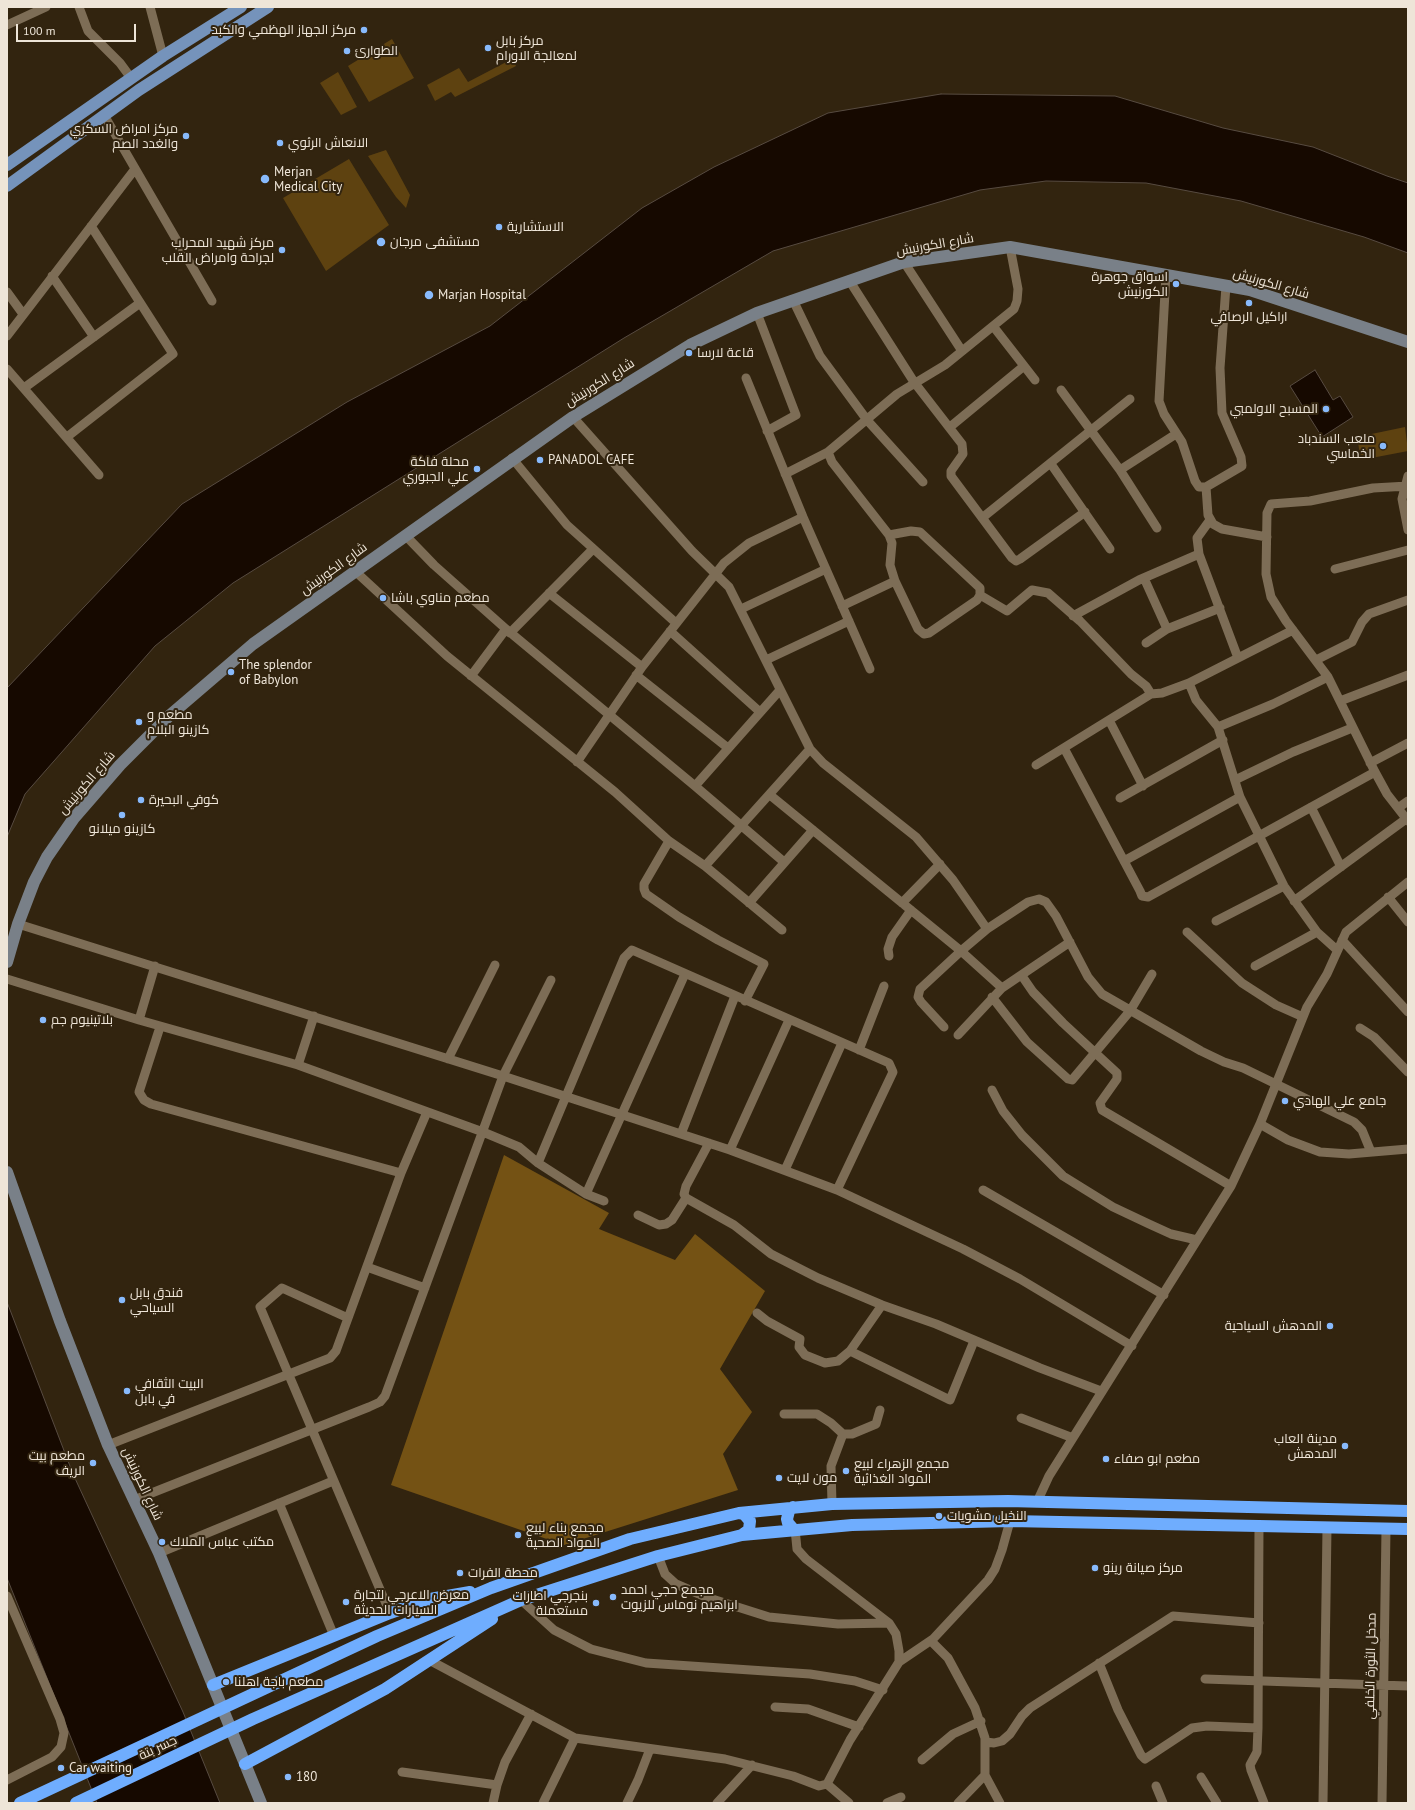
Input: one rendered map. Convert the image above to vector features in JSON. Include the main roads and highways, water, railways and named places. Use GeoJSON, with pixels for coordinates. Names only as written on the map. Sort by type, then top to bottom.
{"type":"FeatureCollection","features":[{"type":"Feature","properties":{"kind":"highway"},"geometry":{"type":"LineString","coordinates":[[20,1803],[377,1636],[491,1588],[630,1539],[739,1513],[832,1504],[902,1502],[1037,1502],[1408,1511]]}},
{"type":"Feature","properties":{"kind":"highway"},"geometry":{"type":"LineString","coordinates":[[793,1507],[787,1519],[788,1523],[795,1530]]}},
{"type":"Feature","properties":{"kind":"highway"},"geometry":{"type":"LineString","coordinates":[[739,1513],[744,1514],[750,1520],[749,1530],[742,1535]]}},
{"type":"Feature","properties":{"kind":"highway"},"geometry":{"type":"LineString","coordinates":[[245,1764],[385,1689],[521,1600],[658,1556],[742,1535],[852,1525],[1010,1521],[1408,1529]]}},
{"type":"Feature","properties":{"kind":"highway"},"geometry":{"type":"LineString","coordinates":[[213,1685],[390,1613],[430,1599],[491,1588]]}},
{"type":"Feature","properties":{"kind":"highway","name":"جسر بتة"},"geometry":{"type":"LineString","coordinates":[[76,1803],[253,1719],[521,1600]]}},
{"type":"Feature","properties":{"kind":"main road"},"geometry":{"type":"LineString","coordinates":[[7,165],[163,56],[241,7]]}},
{"type":"Feature","properties":{"kind":"main road"},"geometry":{"type":"LineString","coordinates":[[7,186],[139,90],[268,7]]}},
{"type":"Feature","properties":{"kind":"place","name":"مركز الجهاز الهظمي والكبد"},"geometry":{"type":"Point","coordinates":[364,30]}},
{"type":"Feature","properties":{"kind":"place","name":"مركز بابل لمعالجة الاورام"},"geometry":{"type":"Point","coordinates":[488,48]}},
{"type":"Feature","properties":{"kind":"place","name":"الطوارئ"},"geometry":{"type":"Point","coordinates":[347,51]}},
{"type":"Feature","properties":{"kind":"place","name":"مركز امراض السكري والغدد الصم"},"geometry":{"type":"Point","coordinates":[186,136]}},
{"type":"Feature","properties":{"kind":"place","name":"الانعاش الرئوي"},"geometry":{"type":"Point","coordinates":[280,143]}},
{"type":"Feature","properties":{"kind":"place","name":"Merjan Medical City"},"geometry":{"type":"Point","coordinates":[265,179]}},
{"type":"Feature","properties":{"kind":"place","name":"الاستشارية"},"geometry":{"type":"Point","coordinates":[499,227]}},
{"type":"Feature","properties":{"kind":"place","name":"مستشفى مرجان"},"geometry":{"type":"Point","coordinates":[381,242]}},
{"type":"Feature","properties":{"kind":"place","name":"مركز شهيد المحراب لجراحة وامراض القلب"},"geometry":{"type":"Point","coordinates":[282,250]}},
{"type":"Feature","properties":{"kind":"place","name":"اسواق جوهرة الكورنيش"},"geometry":{"type":"Point","coordinates":[1176,284]}},
{"type":"Feature","properties":{"kind":"place","name":"Marjan Hospital"},"geometry":{"type":"Point","coordinates":[429,295]}},
{"type":"Feature","properties":{"kind":"place","name":"اراكيل الرصافي"},"geometry":{"type":"Point","coordinates":[1249,303]}},
{"type":"Feature","properties":{"kind":"place","name":"قاعة لارسا"},"geometry":{"type":"Point","coordinates":[689,353]}},
{"type":"Feature","properties":{"kind":"place","name":"المسبح الاولمبي"},"geometry":{"type":"Point","coordinates":[1326,409]}},
{"type":"Feature","properties":{"kind":"place","name":"ملعب السندباد الخماسي"},"geometry":{"type":"Point","coordinates":[1383,446]}},
{"type":"Feature","properties":{"kind":"place","name":"PANADOL CAFE"},"geometry":{"type":"Point","coordinates":[540,460]}},
{"type":"Feature","properties":{"kind":"place","name":"محلة فاكة علي الجبوري"},"geometry":{"type":"Point","coordinates":[477,469]}},
{"type":"Feature","properties":{"kind":"place","name":"مطعم مناوي باشا"},"geometry":{"type":"Point","coordinates":[383,598]}},
{"type":"Feature","properties":{"kind":"place","name":"The splendor of Babylon"},"geometry":{"type":"Point","coordinates":[231,672]}},
{"type":"Feature","properties":{"kind":"place","name":"مطعم و كازينو البلام"},"geometry":{"type":"Point","coordinates":[139,722]}},
{"type":"Feature","properties":{"kind":"place","name":"كوفي البحيرة"},"geometry":{"type":"Point","coordinates":[141,800]}},
{"type":"Feature","properties":{"kind":"place","name":"كازينو ميلانو"},"geometry":{"type":"Point","coordinates":[122,815]}},
{"type":"Feature","properties":{"kind":"place","name":"بلاتينيوم جم"},"geometry":{"type":"Point","coordinates":[43,1020]}},
{"type":"Feature","properties":{"kind":"place","name":"جامع علي الهادي"},"geometry":{"type":"Point","coordinates":[1285,1101]}},
{"type":"Feature","properties":{"kind":"place","name":"فندق بابل السياحي"},"geometry":{"type":"Point","coordinates":[122,1300]}},
{"type":"Feature","properties":{"kind":"place","name":"المدهش السياحية"},"geometry":{"type":"Point","coordinates":[1330,1326]}},
{"type":"Feature","properties":{"kind":"place","name":"البيت الثقافي في بابل"},"geometry":{"type":"Point","coordinates":[127,1391]}},
{"type":"Feature","properties":{"kind":"place","name":"مدينة العاب المدهش"},"geometry":{"type":"Point","coordinates":[1345,1446]}},
{"type":"Feature","properties":{"kind":"place","name":"مطعم ابو صفاء"},"geometry":{"type":"Point","coordinates":[1106,1459]}},
{"type":"Feature","properties":{"kind":"place","name":"مطعم بيت الريف"},"geometry":{"type":"Point","coordinates":[93,1463]}},
{"type":"Feature","properties":{"kind":"place","name":"مجمع الزهراء لبيع المواد الغذائية"},"geometry":{"type":"Point","coordinates":[846,1471]}},
{"type":"Feature","properties":{"kind":"place","name":"مون لايت"},"geometry":{"type":"Point","coordinates":[779,1478]}},
{"type":"Feature","properties":{"kind":"place","name":"النخيل مشويات"},"geometry":{"type":"Point","coordinates":[939,1516]}},
{"type":"Feature","properties":{"kind":"place","name":"مجمع بناء لبيع المواد الصحية"},"geometry":{"type":"Point","coordinates":[518,1535]}},
{"type":"Feature","properties":{"kind":"place","name":"مكتب عباس الملاك"},"geometry":{"type":"Point","coordinates":[162,1542]}},
{"type":"Feature","properties":{"kind":"place","name":"مركز صيانة رينو"},"geometry":{"type":"Point","coordinates":[1095,1568]}},
{"type":"Feature","properties":{"kind":"place","name":"محطة الفرات"},"geometry":{"type":"Point","coordinates":[460,1573]}},
{"type":"Feature","properties":{"kind":"place","name":"مجمع حجي احمد ابراهيم نوماس للزيوت"},"geometry":{"type":"Point","coordinates":[613,1597]}},
{"type":"Feature","properties":{"kind":"place","name":"معرض الاعرجي لتجارة السيارات الحديثة"},"geometry":{"type":"Point","coordinates":[346,1602]}},
{"type":"Feature","properties":{"kind":"place","name":"بنجرجي اطارات مستعملة"},"geometry":{"type":"Point","coordinates":[596,1603]}},
{"type":"Feature","properties":{"kind":"place","name":"مطعم باجة اهلنا"},"geometry":{"type":"Point","coordinates":[226,1682]}},
{"type":"Feature","properties":{"kind":"place","name":"Car waiting"},"geometry":{"type":"Point","coordinates":[61,1768]}},
{"type":"Feature","properties":{"kind":"place","name":"180"},"geometry":{"type":"Point","coordinates":[288,1777]}}]}
